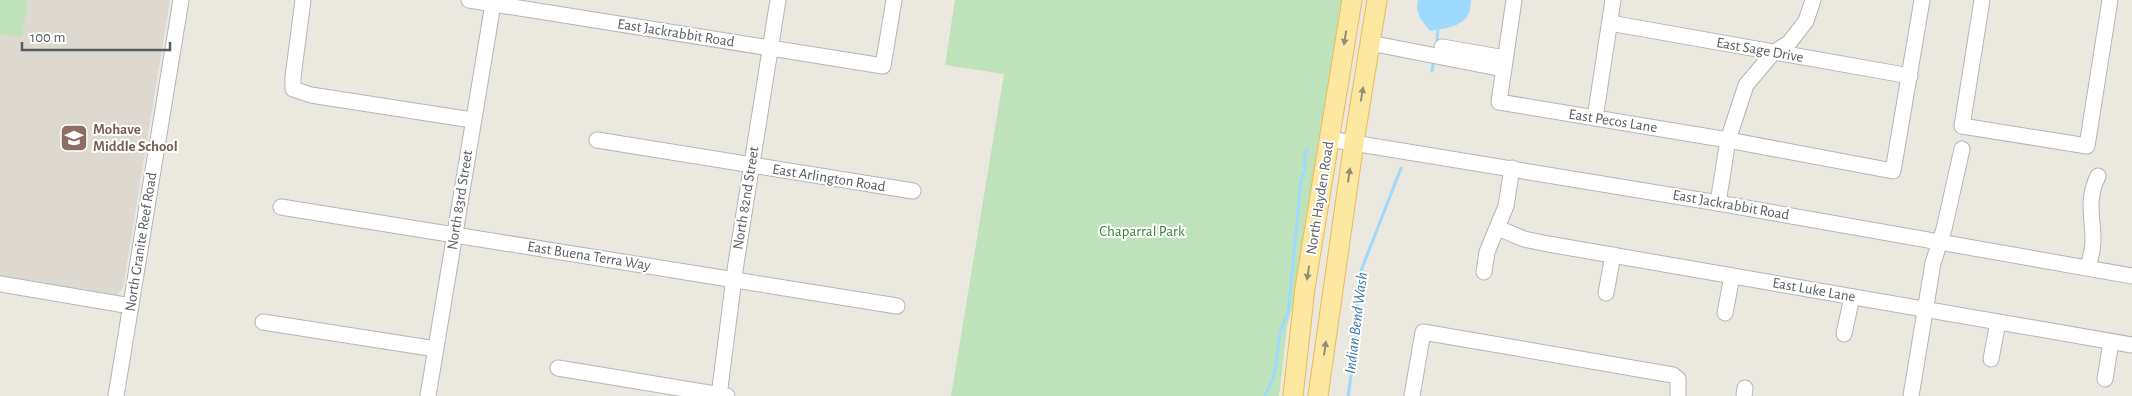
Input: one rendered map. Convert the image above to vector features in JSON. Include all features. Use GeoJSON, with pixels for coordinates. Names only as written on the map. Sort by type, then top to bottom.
{"type":"FeatureCollection","features":[{"type":"Feature","properties":{"kind":"main road","name":"North Hayden Road"},"geometry":{"type":"LineString","coordinates":[[1293,396],[1305,288],[1352,0]]}},
{"type":"Feature","properties":{"kind":"main road","name":"North Hayden Road"},"geometry":{"type":"LineString","coordinates":[[1318,396],[1354,142],[1377,0]]}},
{"type":"Feature","properties":{"kind":"street","name":"North Granite Reef Road"},"geometry":{"type":"LineString","coordinates":[[116,396],[181,0]]}},
{"type":"Feature","properties":{"kind":"street"},"geometry":{"type":"LineString","coordinates":[[303,0],[292,77],[293,89],[311,95],[472,120]]}},
{"type":"Feature","properties":{"kind":"street","name":"East Jackrabbit Road"},"geometry":{"type":"LineString","coordinates":[[469,0],[883,66],[894,0]]}},
{"type":"Feature","properties":{"kind":"street","name":"North 82nd Street"},"geometry":{"type":"LineString","coordinates":[[722,396],[733,280],[778,0]]}},
{"type":"Feature","properties":{"kind":"street"},"geometry":{"type":"LineString","coordinates":[[1371,39],[1504,64],[1514,0]]}},
{"type":"Feature","properties":{"kind":"street"},"geometry":{"type":"LineString","coordinates":[[1595,118],[1613,0]]}},
{"type":"Feature","properties":{"kind":"street"},"geometry":{"type":"LineString","coordinates":[[1718,203],[1728,140],[1746,85],[1773,53],[1789,43],[1806,21],[1813,0]]}},
{"type":"Feature","properties":{"kind":"street"},"geometry":{"type":"LineString","coordinates":[[1910,76],[1922,0]]}},
{"type":"Feature","properties":{"kind":"street"},"geometry":{"type":"LineString","coordinates":[[1982,0],[1962,126],[2087,146],[2110,0]]}},
{"type":"Feature","properties":{"kind":"street","name":"North 83rd Street"},"geometry":{"type":"LineString","coordinates":[[428,396],[472,120],[493,4]]}},
{"type":"Feature","properties":{"kind":"street","name":"East Sage Drive"},"geometry":{"type":"LineString","coordinates":[[1610,23],[1910,76]]}},
{"type":"Feature","properties":{"kind":"street","name":"East Pecos Lane"},"geometry":{"type":"LineString","coordinates":[[1504,64],[1499,102],[1728,140],[1893,171],[1910,76]]}},
{"type":"Feature","properties":{"kind":"street","name":"East Jackrabbit Road"},"geometry":{"type":"LineString","coordinates":[[1329,138],[1718,203],[2132,276]]}},
{"type":"Feature","properties":{"kind":"street","name":"East Arlington Road"},"geometry":{"type":"LineString","coordinates":[[596,140],[913,191]]}},
{"type":"Feature","properties":{"kind":"street"},"geometry":{"type":"LineString","coordinates":[[1911,396],[1933,263],[1940,242],[1962,149]]}},
{"type":"Feature","properties":{"kind":"street"},"geometry":{"type":"LineString","coordinates":[[1484,272],[1487,252],[1506,206],[1512,168]]}},
{"type":"Feature","properties":{"kind":"street"},"geometry":{"type":"LineString","coordinates":[[2088,268],[2093,242],[2090,202],[2092,189],[2098,176]]}},
{"type":"Feature","properties":{"kind":"street","name":"East Buena Terra Way"},"geometry":{"type":"LineString","coordinates":[[281,207],[897,306]]}},
{"type":"Feature","properties":{"kind":"street","name":"East Luke Lane"},"geometry":{"type":"LineString","coordinates":[[1498,228],[1524,240],[2132,345]]}},
{"type":"Feature","properties":{"kind":"street"},"geometry":{"type":"LineString","coordinates":[[1606,292],[1613,255]]}},
{"type":"Feature","properties":{"kind":"street"},"geometry":{"type":"LineString","coordinates":[[1725,313],[1732,276]]}},
{"type":"Feature","properties":{"kind":"street"},"geometry":{"type":"LineString","coordinates":[[0,284],[131,306]]}},
{"type":"Feature","properties":{"kind":"street"},"geometry":{"type":"LineString","coordinates":[[1844,334],[1852,297]]}},
{"type":"Feature","properties":{"kind":"street"},"geometry":{"type":"LineString","coordinates":[[263,322],[436,350]]}},
{"type":"Feature","properties":{"kind":"street"},"geometry":{"type":"LineString","coordinates":[[1990,359],[1998,322]]}},
{"type":"Feature","properties":{"kind":"street"},"geometry":{"type":"LineString","coordinates":[[1412,396],[1423,332],[1673,376],[1678,379],[1678,396]]}},
{"type":"Feature","properties":{"kind":"street"},"geometry":{"type":"LineString","coordinates":[[2105,379],[2111,342]]}},
{"type":"Feature","properties":{"kind":"street"},"geometry":{"type":"LineString","coordinates":[[558,368],[722,396]]}},
{"type":"Feature","properties":{"kind":"shaded area","name":"Mohave Middle School"},"geometry":{"type":"Polygon","coordinates":[[[0,0],[170,0],[123,288],[117,295],[0,277],[0,0]]]}},
{"type":"Feature","properties":{"kind":"green space"},"geometry":{"type":"Polygon","coordinates":[[[0,0],[28,0],[22,37],[0,34],[0,0]]]}},
{"type":"Feature","properties":{"kind":"green space","name":"Chaparral Park"},"geometry":{"type":"Polygon","coordinates":[[[955,0],[1344,0],[1295,296],[1287,327],[1279,396],[951,396],[1004,74],[945,65],[955,0]]]}},
{"type":"Feature","properties":{"kind":"water"},"geometry":{"type":"Polygon","coordinates":[[[1418,0],[1471,0],[1468,15],[1459,24],[1430,31],[1418,13],[1418,0]]]}},
{"type":"Feature","properties":{"kind":"waterway","name":"Indian Bend Wash"},"geometry":{"type":"LineString","coordinates":[[1437,43],[1438,27]]}},
{"type":"Feature","properties":{"kind":"waterway","name":"Indian Bend Wash"},"geometry":{"type":"LineString","coordinates":[[1432,71],[1434,59]]}},
{"type":"Feature","properties":{"kind":"waterway"},"geometry":{"type":"LineString","coordinates":[[1265,396],[1273,378],[1281,329],[1288,314],[1301,180],[1305,169],[1305,153],[1308,149]]}},
{"type":"Feature","properties":{"kind":"waterway","name":"Indian Bend Wash"},"geometry":{"type":"LineString","coordinates":[[1348,396],[1354,355],[1359,276],[1401,168]]}},
{"type":"Feature","properties":{"kind":"place","name":"Mohave Middle School"},"geometry":{"type":"Point","coordinates":[74,138]}}]}
